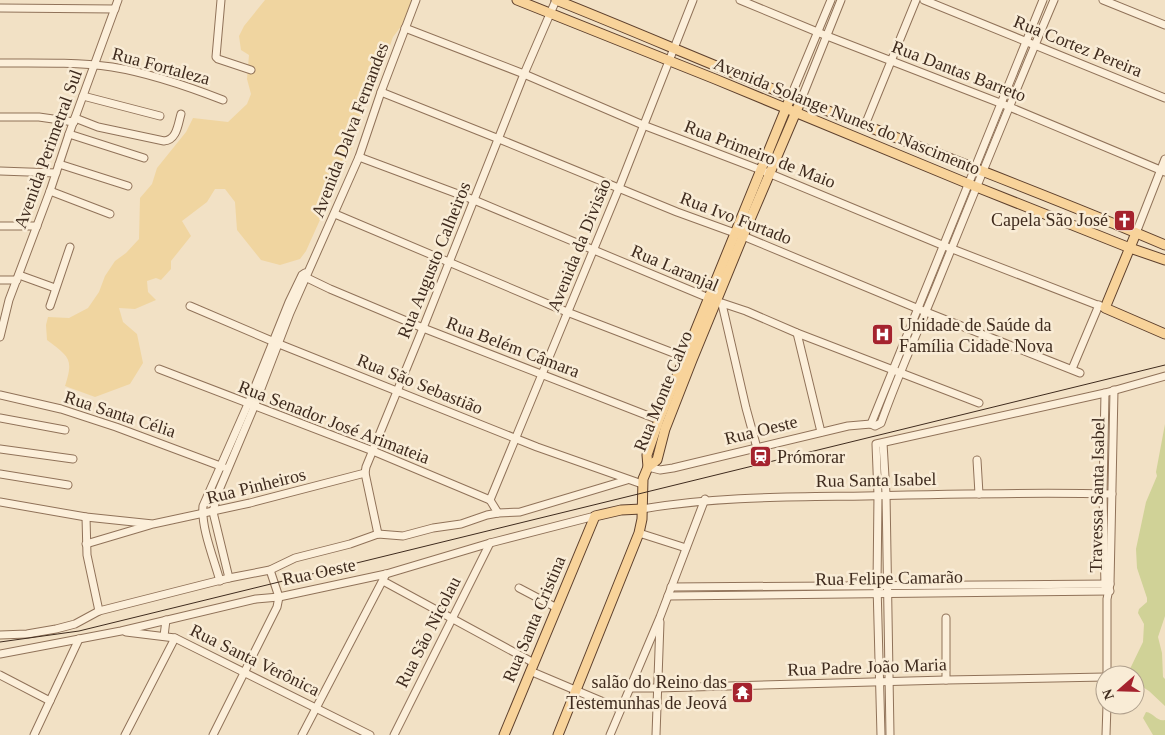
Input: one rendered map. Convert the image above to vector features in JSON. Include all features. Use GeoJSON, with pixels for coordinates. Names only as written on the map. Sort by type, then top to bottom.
{"type":"FeatureCollection","features":[{"type":"Feature","properties":{"kind":"main road","name":"Avenida Solange Nunes do Nascimento"},"geometry":{"type":"LineString","coordinates":[[517,0],[1130,248],[1165,260]]}},
{"type":"Feature","properties":{"kind":"main road","name":"Avenida Solange Nunes do Nascimento"},"geometry":{"type":"LineString","coordinates":[[556,0],[741,77],[1165,245]]}},
{"type":"Feature","properties":{"kind":"main road","name":"Rua Monte Calvo"},"geometry":{"type":"LineString","coordinates":[[648,468],[647,456],[659,420],[716,301],[739,235],[765,172],[791,96]]}},
{"type":"Feature","properties":{"kind":"main road","name":"Rua Monte Calvo"},"geometry":{"type":"LineString","coordinates":[[765,172],[801,100]]}},
{"type":"Feature","properties":{"kind":"main road"},"geometry":{"type":"LineString","coordinates":[[1136,233],[1102,306],[1165,334]]}},
{"type":"Feature","properties":{"kind":"main road","name":"Rua Monte Calvo"},"geometry":{"type":"LineString","coordinates":[[648,468],[656,460],[688,359]]}},
{"type":"Feature","properties":{"kind":"main road"},"geometry":{"type":"LineString","coordinates":[[558,735],[640,533],[642,527],[642,484],[648,468]]}},
{"type":"Feature","properties":{"kind":"main road","name":"Rua Oeste"},"geometry":{"type":"LineString","coordinates":[[595,516],[621,510],[642,509]]}},
{"type":"Feature","properties":{"kind":"main road","name":"Rua Santa Cristina"},"geometry":{"type":"LineString","coordinates":[[504,735],[595,516]]}},
{"type":"Feature","properties":{"kind":"street","name":"Avenida Perimetral Sul"},"geometry":{"type":"LineString","coordinates":[[0,337],[5,313],[118,0]]}},
{"type":"Feature","properties":{"kind":"street"},"geometry":{"type":"LineString","coordinates":[[221,0],[215,56],[218,59],[251,70]]}},
{"type":"Feature","properties":{"kind":"street","name":"Avenida Dalva Fernandes"},"geometry":{"type":"LineString","coordinates":[[229,578],[213,512],[217,495],[304,276],[335,214],[359,157],[381,92],[416,0]]}},
{"type":"Feature","properties":{"kind":"street","name":"Rua Augusto Calheiros"},"geometry":{"type":"LineString","coordinates":[[365,474],[524,74],[556,0]]}},
{"type":"Feature","properties":{"kind":"street","name":"Avenida da Divisão"},"geometry":{"type":"LineString","coordinates":[[490,500],[693,0]]}},
{"type":"Feature","properties":{"kind":"street","name":"Rua Dantas Barreto"},"geometry":{"type":"LineString","coordinates":[[740,0],[1008,106],[1163,171]]}},
{"type":"Feature","properties":{"kind":"street","name":"Rua Monte Calvo"},"geometry":{"type":"LineString","coordinates":[[791,96],[831,0]]}},
{"type":"Feature","properties":{"kind":"street","name":"Rua Monte Calvo"},"geometry":{"type":"LineString","coordinates":[[801,100],[841,0]]}},
{"type":"Feature","properties":{"kind":"street"},"geometry":{"type":"LineString","coordinates":[[865,125],[916,0]]}},
{"type":"Feature","properties":{"kind":"street","name":"Rua Cortez Pereira"},"geometry":{"type":"LineString","coordinates":[[924,0],[1165,98]]}},
{"type":"Feature","properties":{"kind":"street"},"geometry":{"type":"LineString","coordinates":[[979,170],[1000,103],[1043,0]]}},
{"type":"Feature","properties":{"kind":"street"},"geometry":{"type":"LineString","coordinates":[[871,424],[951,248],[979,170],[1054,0]]}},
{"type":"Feature","properties":{"kind":"street"},"geometry":{"type":"LineString","coordinates":[[1103,0],[1165,25]]}},
{"type":"Feature","properties":{"kind":"street"},"geometry":{"type":"LineString","coordinates":[[0,8],[115,8]]}},
{"type":"Feature","properties":{"kind":"street","name":"Rua Primeiro de Maio"},"geometry":{"type":"LineString","coordinates":[[405,28],[524,74],[643,125],[853,207],[942,245],[1102,306]]}},
{"type":"Feature","properties":{"kind":"street","name":"Rua Fortaleza"},"geometry":{"type":"LineString","coordinates":[[0,63],[94,65],[137,72],[195,89],[223,100]]}},
{"type":"Feature","properties":{"kind":"street","name":"Rua Ivo Furtado"},"geometry":{"type":"LineString","coordinates":[[381,92],[1080,373]]}},
{"type":"Feature","properties":{"kind":"street"},"geometry":{"type":"LineString","coordinates":[[83,96],[160,116]]}},
{"type":"Feature","properties":{"kind":"street"},"geometry":{"type":"LineString","coordinates":[[0,117],[39,117],[74,120],[164,141],[174,136],[181,114]]}},
{"type":"Feature","properties":{"kind":"street"},"geometry":{"type":"LineString","coordinates":[[69,134],[144,158]]}},
{"type":"Feature","properties":{"kind":"street","name":"Rua Laranjal"},"geometry":{"type":"LineString","coordinates":[[359,157],[474,200],[716,301],[746,311],[796,333],[979,403]]}},
{"type":"Feature","properties":{"kind":"street"},"geometry":{"type":"LineString","coordinates":[[1136,233],[1163,171],[1165,158]]}},
{"type":"Feature","properties":{"kind":"street"},"geometry":{"type":"LineString","coordinates":[[59,164],[128,186]]}},
{"type":"Feature","properties":{"kind":"street"},"geometry":{"type":"LineString","coordinates":[[0,170],[56,173]]}},
{"type":"Feature","properties":{"kind":"street"},"geometry":{"type":"LineString","coordinates":[[922,310],[942,245],[973,185]]}},
{"type":"Feature","properties":{"kind":"street"},"geometry":{"type":"LineString","coordinates":[[50,191],[110,214]]}},
{"type":"Feature","properties":{"kind":"street"},"geometry":{"type":"LineString","coordinates":[[335,214],[449,264],[688,359]]}},
{"type":"Feature","properties":{"kind":"street"},"geometry":{"type":"LineString","coordinates":[[0,226],[37,226]]}},
{"type":"Feature","properties":{"kind":"street"},"geometry":{"type":"LineString","coordinates":[[50,306],[70,246]]}},
{"type":"Feature","properties":{"kind":"street","name":"Rua Belém Câmara"},"geometry":{"type":"LineString","coordinates":[[304,276],[424,328],[659,420]]}},
{"type":"Feature","properties":{"kind":"street"},"geometry":{"type":"LineString","coordinates":[[0,280],[18,278],[55,288]]}},
{"type":"Feature","properties":{"kind":"street"},"geometry":{"type":"LineString","coordinates":[[716,301],[757,448]]}},
{"type":"Feature","properties":{"kind":"street","name":"Rua São Sebastião"},"geometry":{"type":"LineString","coordinates":[[190,306],[276,343],[398,390],[516,439],[642,484]]}},
{"type":"Feature","properties":{"kind":"street"},"geometry":{"type":"LineString","coordinates":[[1072,370],[1102,306]]}},
{"type":"Feature","properties":{"kind":"street"},"geometry":{"type":"LineString","coordinates":[[796,333],[821,432]]}},
{"type":"Feature","properties":{"kind":"street","name":"Rua Senador José Arimateia"},"geometry":{"type":"LineString","coordinates":[[159,369],[251,406],[373,451],[490,500]]}},
{"type":"Feature","properties":{"kind":"street","name":"Rua Oeste"},"geometry":{"type":"LineString","coordinates":[[648,468],[660,470],[673,468],[848,426],[871,424],[875,426],[881,423],[896,371]]}},
{"type":"Feature","properties":{"kind":"street"},"geometry":{"type":"LineString","coordinates":[[881,735],[877,585],[882,495],[876,444],[1104,393],[1165,376]]}},
{"type":"Feature","properties":{"kind":"street","name":"Travessa Santa Isabel"},"geometry":{"type":"LineString","coordinates":[[1107,588],[1112,494],[1114,390]]}},
{"type":"Feature","properties":{"kind":"street","name":"Travessa Santa Isabel"},"geometry":{"type":"LineString","coordinates":[[1104,393],[1103,494],[1107,588],[1106,665]]}},
{"type":"Feature","properties":{"kind":"street","name":"Rua Santa Célia"},"geometry":{"type":"LineString","coordinates":[[0,395],[79,415],[163,443],[228,469]]}},
{"type":"Feature","properties":{"kind":"street","name":"Avenida Dalva Fernandes"},"geometry":{"type":"LineString","coordinates":[[202,514],[206,498],[220,465],[251,406]]}},
{"type":"Feature","properties":{"kind":"street"},"geometry":{"type":"LineString","coordinates":[[0,418],[65,430]]}},
{"type":"Feature","properties":{"kind":"street"},"geometry":{"type":"LineString","coordinates":[[882,443],[890,735]]}},
{"type":"Feature","properties":{"kind":"street"},"geometry":{"type":"LineString","coordinates":[[0,449],[73,459]]}},
{"type":"Feature","properties":{"kind":"street"},"geometry":{"type":"LineString","coordinates":[[978,460],[979,494]]}},
{"type":"Feature","properties":{"kind":"street"},"geometry":{"type":"LineString","coordinates":[[0,474],[68,485]]}},
{"type":"Feature","properties":{"kind":"street"},"geometry":{"type":"LineString","coordinates":[[365,474],[378,534]]}},
{"type":"Feature","properties":{"kind":"street","name":"Rua Pinheiros"},"geometry":{"type":"LineString","coordinates":[[86,544],[153,524],[213,512],[365,474]]}},
{"type":"Feature","properties":{"kind":"street","name":"Rua Oeste"},"geometry":{"type":"LineString","coordinates":[[0,635],[27,634],[56,629],[75,624],[99,611],[220,580],[270,570],[295,558],[333,549],[378,534],[398,537],[408,536],[433,528],[461,524],[496,510],[520,512],[627,480]]}},
{"type":"Feature","properties":{"kind":"street","name":"Rua Santa Isabel"},"geometry":{"type":"LineString","coordinates":[[642,509],[705,499],[882,495],[1112,494]]}},
{"type":"Feature","properties":{"kind":"street"},"geometry":{"type":"LineString","coordinates":[[610,735],[660,617],[705,499]]}},
{"type":"Feature","properties":{"kind":"street"},"geometry":{"type":"LineString","coordinates":[[490,500],[496,510]]}},
{"type":"Feature","properties":{"kind":"street","name":"Rua Pinheiros"},"geometry":{"type":"LineString","coordinates":[[0,502],[86,517],[153,524]]}},
{"type":"Feature","properties":{"kind":"street"},"geometry":{"type":"LineString","coordinates":[[202,514],[220,580]]}},
{"type":"Feature","properties":{"kind":"street","name":"Rua Oeste"},"geometry":{"type":"LineString","coordinates":[[0,654],[121,631],[256,599],[279,597],[386,574],[490,543],[595,516]]}},
{"type":"Feature","properties":{"kind":"street"},"geometry":{"type":"LineString","coordinates":[[86,517],[86,544],[99,611]]}},
{"type":"Feature","properties":{"kind":"street"},"geometry":{"type":"LineString","coordinates":[[640,533],[686,548]]}},
{"type":"Feature","properties":{"kind":"street","name":"Rua São Nicolau"},"geometry":{"type":"LineString","coordinates":[[394,735],[490,543]]}},
{"type":"Feature","properties":{"kind":"street"},"geometry":{"type":"LineString","coordinates":[[213,735],[277,606],[279,597],[270,570]]}},
{"type":"Feature","properties":{"kind":"street"},"geometry":{"type":"LineString","coordinates":[[302,735],[386,574]]}},
{"type":"Feature","properties":{"kind":"street"},"geometry":{"type":"LineString","coordinates":[[383,581],[452,618],[532,667],[576,691],[620,709]]}},
{"type":"Feature","properties":{"kind":"street","name":"Rua Felipe Camarão"},"geometry":{"type":"LineString","coordinates":[[671,587],[877,585],[887,590]]}},
{"type":"Feature","properties":{"kind":"street"},"geometry":{"type":"LineString","coordinates":[[519,588],[557,608]]}},
{"type":"Feature","properties":{"kind":"street","name":"Rua Felipe Camarão"},"geometry":{"type":"LineString","coordinates":[[668,596],[877,594],[887,590],[1107,588]]}},
{"type":"Feature","properties":{"kind":"street"},"geometry":{"type":"LineString","coordinates":[[656,735],[660,617]]}},
{"type":"Feature","properties":{"kind":"street"},"geometry":{"type":"LineString","coordinates":[[946,618],[946,680]]}},
{"type":"Feature","properties":{"kind":"street"},"geometry":{"type":"LineString","coordinates":[[164,636],[166,620]]}},
{"type":"Feature","properties":{"kind":"street","name":"Rua Santa Verônica"},"geometry":{"type":"LineString","coordinates":[[121,631],[175,638],[370,735]]}},
{"type":"Feature","properties":{"kind":"street"},"geometry":{"type":"LineString","coordinates":[[125,735],[175,638]]}},
{"type":"Feature","properties":{"kind":"street"},"geometry":{"type":"LineString","coordinates":[[34,735],[79,639]]}},
{"type":"Feature","properties":{"kind":"street"},"geometry":{"type":"LineString","coordinates":[[0,675],[50,701]]}},
{"type":"Feature","properties":{"kind":"street","name":"Rua Padre João Maria"},"geometry":{"type":"LineString","coordinates":[[629,688],[1095,676]]}},
{"type":"Feature","properties":{"kind":"street"},"geometry":{"type":"LineString","coordinates":[[1106,735],[1107,715]]}},
{"type":"Feature","properties":{"kind":"green space"},"geometry":{"type":"Polygon","coordinates":[[[1165,424],[1165,616],[1158,637],[1162,653],[1163,677],[1165,679],[1165,706],[1145,688],[1145,665],[1132,665],[1143,642],[1144,624],[1138,613],[1139,609],[1147,602],[1137,568],[1136,549],[1146,502],[1157,476],[1156,472],[1165,424]]]}},
{"type":"Feature","properties":{"kind":"green space"},"geometry":{"type":"Polygon","coordinates":[[[1146,712],[1160,720],[1165,720],[1165,735],[1153,735],[1143,718],[1146,712]]]}},
{"type":"Feature","properties":{"kind":"sand"},"geometry":{"type":"Polygon","coordinates":[[[265,0],[415,0],[409,16],[393,37],[379,76],[362,90],[358,109],[362,118],[350,153],[306,251],[300,259],[280,265],[261,260],[237,230],[235,202],[225,189],[215,189],[207,202],[182,221],[191,236],[171,261],[171,269],[161,280],[156,278],[147,281],[148,292],[156,300],[135,309],[119,308],[123,322],[137,334],[143,363],[130,384],[95,397],[65,386],[69,369],[68,359],[47,340],[46,325],[48,317],[69,318],[88,308],[99,292],[105,276],[115,261],[126,253],[139,239],[140,198],[152,184],[157,168],[186,132],[193,118],[228,122],[247,104],[251,94],[247,79],[249,55],[241,50],[239,36],[244,26],[265,0]]]}},
{"type":"Feature","properties":{"kind":"tram line"},"geometry":{"type":"LineString","coordinates":[[0,642],[79,631],[1165,365]]}},
{"type":"Feature","properties":{"kind":"place","name":"Capela São José"},"geometry":{"type":"Point","coordinates":[1124,220]}},
{"type":"Feature","properties":{"kind":"place","name":"Unidade de Saúde da Família Cidade Nova"},"geometry":{"type":"Point","coordinates":[883,335]}},
{"type":"Feature","properties":{"kind":"place","name":"Prómorar"},"geometry":{"type":"Point","coordinates":[761,457]}},
{"type":"Feature","properties":{"kind":"place","name":"salão do Reino das Testemunhas de Jeová"},"geometry":{"type":"Point","coordinates":[743,692]}}]}
